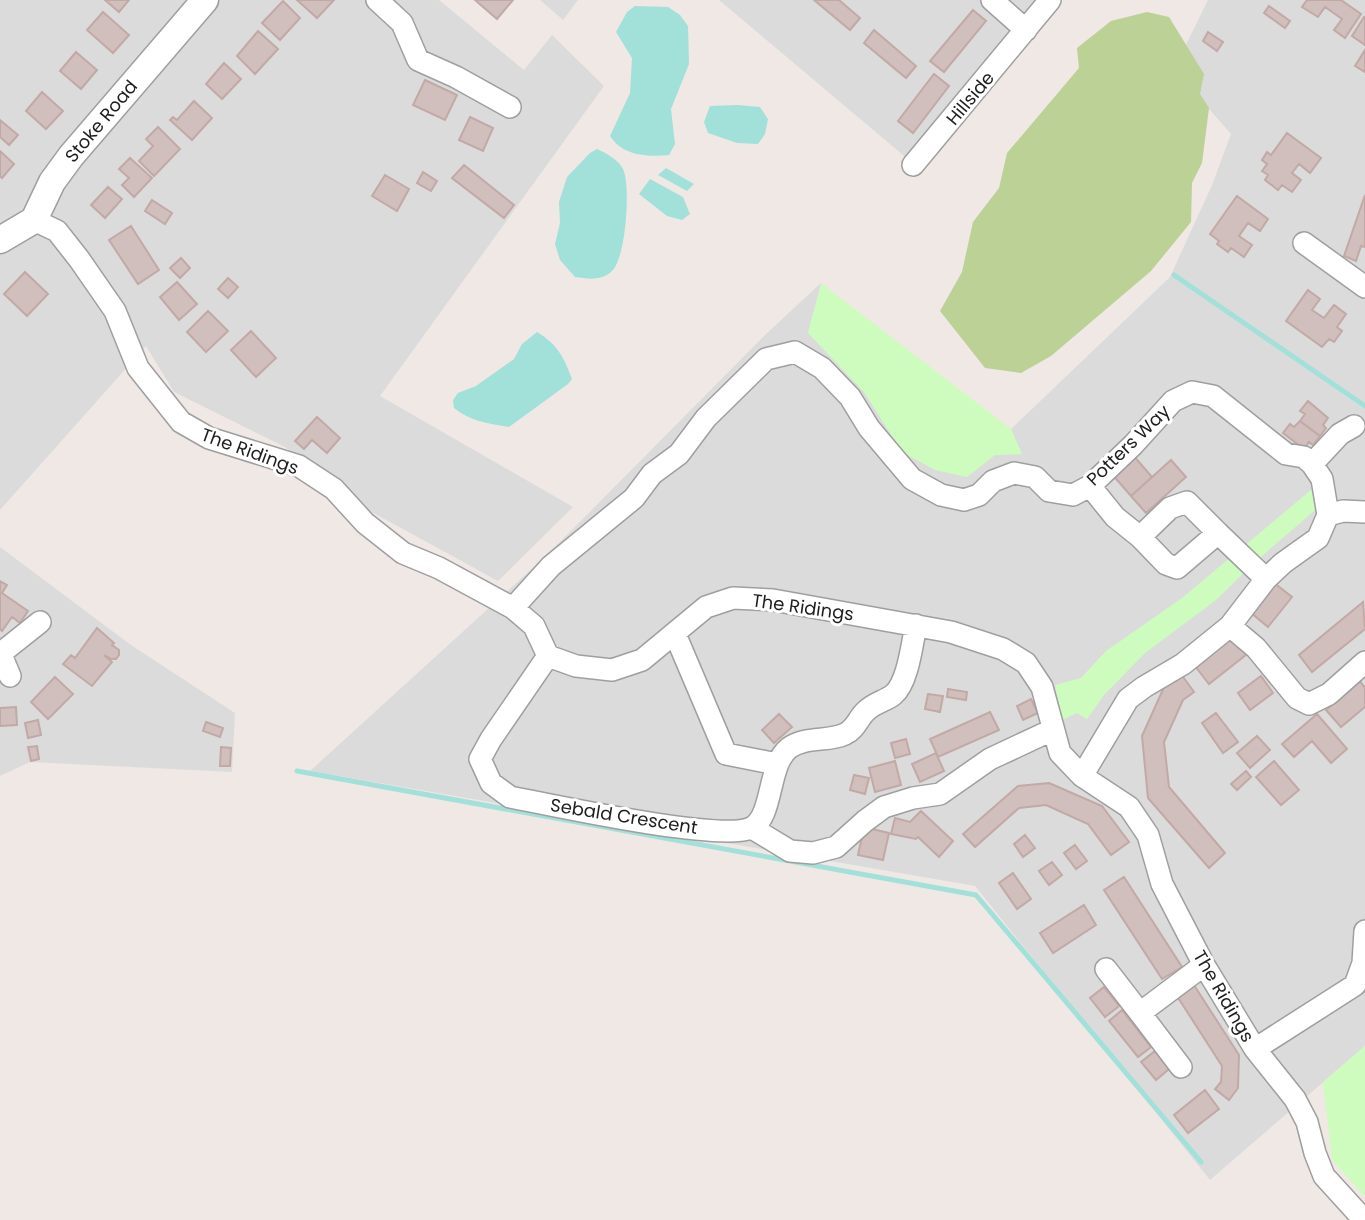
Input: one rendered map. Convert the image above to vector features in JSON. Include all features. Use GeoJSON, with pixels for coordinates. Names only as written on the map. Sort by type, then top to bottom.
{"type":"FeatureCollection","features":[{"type":"Feature","properties":{"kind":"street","name":"Stoke Road"},"geometry":{"type":"LineString","coordinates":[[34,220],[52,181],[71,156],[205,0]]}},
{"type":"Feature","properties":{"kind":"street"},"geometry":{"type":"LineString","coordinates":[[377,0],[402,23],[418,60],[510,107]]}},
{"type":"Feature","properties":{"kind":"street"},"geometry":{"type":"LineString","coordinates":[[992,0],[1026,30]]}},
{"type":"Feature","properties":{"kind":"street","name":"Hillside"},"geometry":{"type":"LineString","coordinates":[[913,165],[1050,0]]}},
{"type":"Feature","properties":{"kind":"street"},"geometry":{"type":"LineString","coordinates":[[0,240],[34,220]]}},
{"type":"Feature","properties":{"kind":"street","name":"The Ridings"},"geometry":{"type":"LineString","coordinates":[[34,220],[57,231],[79,259],[115,311],[138,368],[181,422],[209,438],[299,466],[334,489],[365,523],[403,552],[513,608],[534,626],[548,656],[576,666],[612,670],[642,660],[706,607],[733,598],[773,600],[951,632],[1003,649],[1026,663],[1042,688],[1060,753],[1082,776],[1129,807],[1148,835],[1162,884],[1203,965],[1255,1049],[1295,1099],[1307,1122],[1324,1176],[1364,1220]]}},
{"type":"Feature","properties":{"kind":"street"},"geometry":{"type":"LineString","coordinates":[[1304,243],[1365,287]]}},
{"type":"Feature","properties":{"kind":"street","name":"Potters Way"},"geometry":{"type":"LineString","coordinates":[[513,608],[551,566],[626,504],[652,474],[679,454],[706,418],[766,359],[795,352],[822,368],[850,397],[869,428],[912,479],[941,495],[964,500],[979,495],[993,481],[1014,473],[1035,477],[1049,491],[1073,495],[1090,486],[1133,445],[1173,401],[1192,392],[1213,396],[1286,454],[1304,457],[1312,464]]}},
{"type":"Feature","properties":{"kind":"street"},"geometry":{"type":"LineString","coordinates":[[1082,776],[1128,699],[1183,664],[1230,626],[1266,579],[1283,562],[1318,538],[1328,515],[1322,479],[1312,464],[1340,434],[1354,426]]}},
{"type":"Feature","properties":{"kind":"street"},"geometry":{"type":"LineString","coordinates":[[1090,486],[1115,517],[1140,537],[1166,564],[1177,568],[1218,533]]}},
{"type":"Feature","properties":{"kind":"street"},"geometry":{"type":"LineString","coordinates":[[1140,537],[1170,508],[1187,502],[1266,579]]}},
{"type":"Feature","properties":{"kind":"street"},"geometry":{"type":"LineString","coordinates":[[1328,515],[1343,511],[1365,512]]}},
{"type":"Feature","properties":{"kind":"street"},"geometry":{"type":"LineString","coordinates":[[10,676],[0,652],[40,622]]}},
{"type":"Feature","properties":{"kind":"street"},"geometry":{"type":"LineString","coordinates":[[916,625],[903,682],[894,695],[874,704],[845,735],[813,740],[789,748],[777,764],[761,817],[752,828],[790,851],[813,853],[836,847],[884,807],[913,798],[940,794],[989,759],[1052,730]]}},
{"type":"Feature","properties":{"kind":"street"},"geometry":{"type":"LineString","coordinates":[[1230,626],[1256,648],[1297,698],[1309,704],[1329,694],[1365,663]]}},
{"type":"Feature","properties":{"kind":"street"},"geometry":{"type":"LineString","coordinates":[[675,634],[726,754],[777,764]]}},
{"type":"Feature","properties":{"kind":"street","name":"Sebald Crescent"},"geometry":{"type":"LineString","coordinates":[[548,656],[480,759],[491,783],[510,797],[690,829],[732,831],[752,828]]}},
{"type":"Feature","properties":{"kind":"street"},"geometry":{"type":"LineString","coordinates":[[1255,1049],[1355,985],[1363,963],[1365,931]]}},
{"type":"Feature","properties":{"kind":"street"},"geometry":{"type":"LineString","coordinates":[[1140,1013],[1203,965]]}},
{"type":"Feature","properties":{"kind":"street"},"geometry":{"type":"LineString","coordinates":[[1106,969],[1181,1067]]}},
{"type":"Feature","properties":{"kind":"shaded area"},"geometry":{"type":"Polygon","coordinates":[[[0,0],[439,0],[524,70],[552,35],[604,86],[380,396],[573,507],[498,581],[368,510],[285,447],[174,392],[146,346],[0,510],[0,0]]]}},
{"type":"Feature","properties":{"kind":"shaded area"},"geometry":{"type":"Polygon","coordinates":[[[540,0],[578,0],[563,20],[540,0]]]}},
{"type":"Feature","properties":{"kind":"shaded area"},"geometry":{"type":"Polygon","coordinates":[[[719,0],[1038,0],[910,161],[719,0]]]}},
{"type":"Feature","properties":{"kind":"shaded area"},"geometry":{"type":"Polygon","coordinates":[[[1208,0],[1365,0],[1365,1046],[1210,1180],[975,886],[310,771],[548,554],[765,335],[821,283],[929,377],[1011,429],[1170,277],[1212,185],[1231,134],[1174,69],[1208,0]]]}},
{"type":"Feature","properties":{"kind":"shaded area"},"geometry":{"type":"Polygon","coordinates":[[[0,547],[131,645],[235,713],[232,772],[30,762],[0,776],[0,547]]]}},
{"type":"Feature","properties":{"kind":"green space"},"geometry":{"type":"Polygon","coordinates":[[[1147,12],[1169,17],[1204,74],[1200,94],[1209,108],[1202,163],[1192,183],[1191,222],[1151,271],[1051,356],[1021,373],[985,368],[940,311],[962,272],[973,222],[999,188],[1007,153],[1079,68],[1077,48],[1111,21],[1147,12]]]}},
{"type":"Feature","properties":{"kind":"green space"},"geometry":{"type":"Polygon","coordinates":[[[821,283],[1011,429],[1022,454],[995,455],[967,477],[935,470],[902,452],[864,392],[808,333],[821,283]]]}},
{"type":"Feature","properties":{"kind":"green space"},"geometry":{"type":"Polygon","coordinates":[[[1317,485],[1322,504],[1216,600],[1145,653],[1104,695],[1087,719],[1077,713],[1062,720],[1055,685],[1081,678],[1106,651],[1182,598],[1317,485]]]}},
{"type":"Feature","properties":{"kind":"green space"},"geometry":{"type":"Polygon","coordinates":[[[1365,1046],[1365,1197],[1332,1160],[1323,1082],[1365,1046]]]}},
{"type":"Feature","properties":{"kind":"water"},"geometry":{"type":"Polygon","coordinates":[[[635,6],[668,7],[680,15],[688,26],[689,64],[671,109],[675,144],[669,155],[636,154],[622,148],[610,136],[630,93],[632,58],[616,32],[627,12],[635,6]]]}},
{"type":"Feature","properties":{"kind":"water"},"geometry":{"type":"Polygon","coordinates":[[[710,106],[760,107],[768,119],[765,134],[758,144],[737,143],[708,133],[704,122],[710,106]]]}},
{"type":"Feature","properties":{"kind":"water"},"geometry":{"type":"Polygon","coordinates":[[[597,149],[615,160],[623,169],[627,190],[624,237],[617,264],[612,271],[599,278],[575,277],[560,260],[555,244],[560,223],[559,202],[567,177],[597,149]]]}},
{"type":"Feature","properties":{"kind":"water"},"geometry":{"type":"Polygon","coordinates":[[[666,168],[694,184],[687,191],[658,175],[666,168]]]}},
{"type":"Feature","properties":{"kind":"water"},"geometry":{"type":"Polygon","coordinates":[[[650,179],[683,197],[690,214],[682,220],[667,216],[639,194],[650,179]]]}},
{"type":"Feature","properties":{"kind":"water"},"geometry":{"type":"Polygon","coordinates":[[[537,332],[555,346],[563,358],[572,379],[568,384],[509,427],[473,419],[454,408],[453,400],[458,393],[476,386],[514,359],[522,344],[537,332]]]}},
{"type":"Feature","properties":{"kind":"building"},"geometry":{"type":"Polygon","coordinates":[[[105,0],[129,0],[119,12],[105,0]]]}},
{"type":"Feature","properties":{"kind":"building"},"geometry":{"type":"Polygon","coordinates":[[[297,0],[334,0],[317,18],[297,0]]]}},
{"type":"Feature","properties":{"kind":"building"},"geometry":{"type":"Polygon","coordinates":[[[475,0],[513,0],[497,19],[475,0]]]}},
{"type":"Feature","properties":{"kind":"building"},"geometry":{"type":"Polygon","coordinates":[[[814,0],[839,0],[860,18],[850,30],[814,0]]]}},
{"type":"Feature","properties":{"kind":"building"},"geometry":{"type":"Polygon","coordinates":[[[1307,0],[1341,0],[1361,14],[1345,38],[1334,30],[1342,19],[1325,7],[1318,17],[1302,7],[1307,0]]]}},
{"type":"Feature","properties":{"kind":"building"},"geometry":{"type":"Polygon","coordinates":[[[283,1],[300,18],[280,40],[262,23],[283,1]]]}},
{"type":"Feature","properties":{"kind":"building"},"geometry":{"type":"Polygon","coordinates":[[[1269,6],[1290,21],[1285,28],[1264,13],[1269,6]]]}},
{"type":"Feature","properties":{"kind":"building"},"geometry":{"type":"Polygon","coordinates":[[[973,10],[986,21],[944,72],[930,61],[973,10]]]}},
{"type":"Feature","properties":{"kind":"building"},"geometry":{"type":"Polygon","coordinates":[[[103,12],[129,35],[113,53],[87,30],[103,12]]]}},
{"type":"Feature","properties":{"kind":"building"},"geometry":{"type":"Polygon","coordinates":[[[1365,18],[1365,45],[1352,36],[1365,18]]]}},
{"type":"Feature","properties":{"kind":"building"},"geometry":{"type":"Polygon","coordinates":[[[874,30],[916,66],[906,78],[864,43],[874,30]]]}},
{"type":"Feature","properties":{"kind":"building"},"geometry":{"type":"Polygon","coordinates":[[[258,31],[278,49],[255,74],[237,56],[258,31]]]}},
{"type":"Feature","properties":{"kind":"building"},"geometry":{"type":"Polygon","coordinates":[[[1208,32],[1223,42],[1217,51],[1203,41],[1208,32]]]}},
{"type":"Feature","properties":{"kind":"building"},"geometry":{"type":"Polygon","coordinates":[[[1365,50],[1365,72],[1355,66],[1365,50]]]}},
{"type":"Feature","properties":{"kind":"building"},"geometry":{"type":"Polygon","coordinates":[[[76,52],[97,70],[81,89],[60,71],[76,52]]]}},
{"type":"Feature","properties":{"kind":"building"},"geometry":{"type":"Polygon","coordinates":[[[224,63],[241,79],[222,99],[206,84],[224,63]]]}},
{"type":"Feature","properties":{"kind":"building"},"geometry":{"type":"Polygon","coordinates":[[[934,74],[949,86],[913,133],[898,121],[934,74]]]}},
{"type":"Feature","properties":{"kind":"building"},"geometry":{"type":"Polygon","coordinates":[[[425,80],[457,95],[445,120],[413,105],[425,80]]]}},
{"type":"Feature","properties":{"kind":"building"},"geometry":{"type":"Polygon","coordinates":[[[42,92],[63,111],[46,129],[26,111],[42,92]]]}},
{"type":"Feature","properties":{"kind":"building"},"geometry":{"type":"Polygon","coordinates":[[[194,101],[212,118],[192,140],[170,120],[173,117],[177,120],[194,101]]]}},
{"type":"Feature","properties":{"kind":"building"},"geometry":{"type":"Polygon","coordinates":[[[470,117],[493,128],[483,151],[459,140],[470,117]]]}},
{"type":"Feature","properties":{"kind":"building"},"geometry":{"type":"Polygon","coordinates":[[[0,120],[18,135],[9,145],[0,137],[0,120]]]}},
{"type":"Feature","properties":{"kind":"building"},"geometry":{"type":"Polygon","coordinates":[[[158,127],[180,149],[154,176],[139,161],[153,146],[146,139],[158,127]]]}},
{"type":"Feature","properties":{"kind":"building"},"geometry":{"type":"Polygon","coordinates":[[[1287,133],[1321,158],[1310,173],[1299,164],[1292,173],[1301,180],[1292,192],[1282,185],[1278,190],[1265,180],[1268,175],[1262,171],[1267,164],[1262,160],[1267,152],[1271,155],[1287,133]]]}},
{"type":"Feature","properties":{"kind":"building"},"geometry":{"type":"Polygon","coordinates":[[[0,151],[14,164],[2,178],[0,176],[0,151]]]}},
{"type":"Feature","properties":{"kind":"building"},"geometry":{"type":"Polygon","coordinates":[[[130,158],[152,178],[134,197],[122,185],[129,178],[119,169],[130,158]]]}},
{"type":"Feature","properties":{"kind":"building"},"geometry":{"type":"Polygon","coordinates":[[[464,165],[514,205],[504,218],[452,178],[464,165]]]}},
{"type":"Feature","properties":{"kind":"building"},"geometry":{"type":"Polygon","coordinates":[[[423,172],[437,181],[431,191],[417,183],[423,172]]]}},
{"type":"Feature","properties":{"kind":"building"},"geometry":{"type":"Polygon","coordinates":[[[385,175],[409,189],[397,211],[372,196],[385,175]]]}},
{"type":"Feature","properties":{"kind":"building"},"geometry":{"type":"Polygon","coordinates":[[[108,187],[122,199],[105,218],[91,205],[108,187]]]}},
{"type":"Feature","properties":{"kind":"building"},"geometry":{"type":"Polygon","coordinates":[[[1365,195],[1365,247],[1361,246],[1356,261],[1344,256],[1365,195]]]}},
{"type":"Feature","properties":{"kind":"building"},"geometry":{"type":"Polygon","coordinates":[[[1237,196],[1268,219],[1260,231],[1248,223],[1239,236],[1252,245],[1244,257],[1231,248],[1228,252],[1217,244],[1219,241],[1210,234],[1237,196]]]}},
{"type":"Feature","properties":{"kind":"building"},"geometry":{"type":"Polygon","coordinates":[[[152,200],[172,213],[165,224],[145,211],[152,200]]]}},
{"type":"Feature","properties":{"kind":"building"},"geometry":{"type":"Polygon","coordinates":[[[131,226],[159,270],[138,284],[109,240],[131,226]]]}},
{"type":"Feature","properties":{"kind":"building"},"geometry":{"type":"Polygon","coordinates":[[[181,258],[190,268],[180,278],[170,268],[181,258]]]}},
{"type":"Feature","properties":{"kind":"building"},"geometry":{"type":"Polygon","coordinates":[[[25,272],[48,294],[27,316],[4,294],[25,272]]]}},
{"type":"Feature","properties":{"kind":"building"},"geometry":{"type":"Polygon","coordinates":[[[228,278],[238,287],[228,298],[218,289],[228,278]]]}},
{"type":"Feature","properties":{"kind":"building"},"geometry":{"type":"Polygon","coordinates":[[[177,282],[197,304],[179,320],[160,297],[177,282]]]}},
{"type":"Feature","properties":{"kind":"building"},"geometry":{"type":"Polygon","coordinates":[[[1308,290],[1320,299],[1312,310],[1324,318],[1334,305],[1346,314],[1337,327],[1342,331],[1334,342],[1329,339],[1322,347],[1286,321],[1308,290]]]}},
{"type":"Feature","properties":{"kind":"building"},"geometry":{"type":"Polygon","coordinates":[[[208,311],[228,331],[206,352],[187,332],[208,311]]]}},
{"type":"Feature","properties":{"kind":"building"},"geometry":{"type":"Polygon","coordinates":[[[251,331],[276,358],[256,377],[231,350],[251,331]]]}},
{"type":"Feature","properties":{"kind":"building"},"geometry":{"type":"Polygon","coordinates":[[[1308,401],[1328,418],[1323,425],[1326,428],[1320,436],[1300,421],[1305,414],[1300,411],[1308,401]]]}},
{"type":"Feature","properties":{"kind":"building"},"geometry":{"type":"Polygon","coordinates":[[[317,417],[340,438],[327,453],[312,440],[304,449],[295,441],[317,417]]]}},
{"type":"Feature","properties":{"kind":"building"},"geometry":{"type":"Polygon","coordinates":[[[1300,421],[1320,436],[1313,445],[1309,442],[1304,449],[1283,433],[1290,424],[1294,427],[1300,421]]]}},
{"type":"Feature","properties":{"kind":"building"},"geometry":{"type":"Polygon","coordinates":[[[1132,454],[1152,477],[1131,496],[1111,473],[1132,454]]]}},
{"type":"Feature","properties":{"kind":"building"},"geometry":{"type":"Polygon","coordinates":[[[1171,460],[1186,477],[1146,513],[1131,496],[1171,460]]]}},
{"type":"Feature","properties":{"kind":"building"},"geometry":{"type":"Polygon","coordinates":[[[0,581],[7,585],[2,593],[28,611],[20,623],[12,617],[2,631],[0,629],[0,581]]]}},
{"type":"Feature","properties":{"kind":"building"},"geometry":{"type":"Polygon","coordinates":[[[1273,582],[1292,597],[1268,627],[1250,612],[1273,582]]]}},
{"type":"Feature","properties":{"kind":"building"},"geometry":{"type":"Polygon","coordinates":[[[1363,602],[1365,629],[1312,672],[1299,655],[1363,602]]]}},
{"type":"Feature","properties":{"kind":"building"},"geometry":{"type":"Polygon","coordinates":[[[97,628],[114,643],[112,645],[119,650],[119,655],[116,659],[111,659],[104,655],[112,662],[92,686],[63,664],[71,655],[75,658],[97,628]]]}},
{"type":"Feature","properties":{"kind":"building"},"geometry":{"type":"Polygon","coordinates":[[[1233,636],[1247,654],[1209,684],[1195,666],[1233,636]]]}},
{"type":"Feature","properties":{"kind":"building"},"geometry":{"type":"Polygon","coordinates":[[[1181,674],[1194,692],[1183,700],[1164,742],[1169,787],[1225,853],[1209,868],[1148,798],[1142,736],[1165,685],[1181,674]]]}},
{"type":"Feature","properties":{"kind":"building"},"geometry":{"type":"Polygon","coordinates":[[[1261,676],[1273,693],[1250,710],[1238,693],[1261,676]]]}},
{"type":"Feature","properties":{"kind":"building"},"geometry":{"type":"Polygon","coordinates":[[[55,677],[73,694],[48,719],[31,702],[55,677]]]}},
{"type":"Feature","properties":{"kind":"building"},"geometry":{"type":"Polygon","coordinates":[[[1360,681],[1365,688],[1365,707],[1341,727],[1326,710],[1360,681]]]}},
{"type":"Feature","properties":{"kind":"building"},"geometry":{"type":"Polygon","coordinates":[[[948,689],[967,692],[966,700],[947,697],[948,689]]]}},
{"type":"Feature","properties":{"kind":"building"},"geometry":{"type":"Polygon","coordinates":[[[928,694],[943,696],[940,712],[925,709],[928,694]]]}},
{"type":"Feature","properties":{"kind":"building"},"geometry":{"type":"Polygon","coordinates":[[[1031,699],[1038,713],[1023,720],[1017,706],[1031,699]]]}},
{"type":"Feature","properties":{"kind":"building"},"geometry":{"type":"Polygon","coordinates":[[[16,707],[17,725],[0,726],[0,708],[16,707]]]}},
{"type":"Feature","properties":{"kind":"building"},"geometry":{"type":"Polygon","coordinates":[[[990,712],[999,730],[938,757],[930,739],[990,712]]]}},
{"type":"Feature","properties":{"kind":"building"},"geometry":{"type":"Polygon","coordinates":[[[1216,713],[1238,742],[1223,753],[1202,723],[1216,713]]]}},
{"type":"Feature","properties":{"kind":"building"},"geometry":{"type":"Polygon","coordinates":[[[779,714],[792,727],[774,743],[762,730],[779,714]]]}},
{"type":"Feature","properties":{"kind":"building"},"geometry":{"type":"Polygon","coordinates":[[[1317,714],[1347,749],[1331,763],[1312,741],[1294,757],[1282,744],[1317,714]]]}},
{"type":"Feature","properties":{"kind":"building"},"geometry":{"type":"Polygon","coordinates":[[[38,720],[41,735],[28,738],[25,723],[38,720]]]}},
{"type":"Feature","properties":{"kind":"building"},"geometry":{"type":"Polygon","coordinates":[[[206,722],[223,728],[220,737],[203,731],[206,722]]]}},
{"type":"Feature","properties":{"kind":"building"},"geometry":{"type":"Polygon","coordinates":[[[1257,736],[1270,750],[1250,768],[1237,753],[1257,736]]]}},
{"type":"Feature","properties":{"kind":"building"},"geometry":{"type":"Polygon","coordinates":[[[906,739],[910,754],[895,758],[891,743],[906,739]]]}},
{"type":"Feature","properties":{"kind":"building"},"geometry":{"type":"Polygon","coordinates":[[[37,746],[39,759],[31,761],[28,747],[37,746]]]}},
{"type":"Feature","properties":{"kind":"building"},"geometry":{"type":"Polygon","coordinates":[[[221,747],[231,748],[230,766],[220,766],[221,747]]]}},
{"type":"Feature","properties":{"kind":"building"},"geometry":{"type":"Polygon","coordinates":[[[936,753],[944,771],[920,782],[912,764],[936,753]]]}},
{"type":"Feature","properties":{"kind":"building"},"geometry":{"type":"Polygon","coordinates":[[[895,761],[901,785],[875,792],[869,768],[895,761]]]}},
{"type":"Feature","properties":{"kind":"building"},"geometry":{"type":"Polygon","coordinates":[[[1274,761],[1299,790],[1281,805],[1256,777],[1274,761]]]}},
{"type":"Feature","properties":{"kind":"building"},"geometry":{"type":"Polygon","coordinates":[[[1246,771],[1251,777],[1237,790],[1231,784],[1246,771]]]}},
{"type":"Feature","properties":{"kind":"building"},"geometry":{"type":"Polygon","coordinates":[[[854,775],[869,778],[865,794],[850,790],[854,775]]]}},
{"type":"Feature","properties":{"kind":"building"},"geometry":{"type":"Polygon","coordinates":[[[1049,783],[1102,806],[1129,842],[1111,855],[1088,824],[1046,805],[1019,808],[975,847],[963,834],[1018,786],[1049,783]]]}},
{"type":"Feature","properties":{"kind":"building"},"geometry":{"type":"Polygon","coordinates":[[[921,811],[953,841],[939,857],[918,837],[916,839],[891,834],[895,818],[910,822],[921,811]]]}},
{"type":"Feature","properties":{"kind":"building"},"geometry":{"type":"Polygon","coordinates":[[[864,827],[889,833],[883,860],[858,855],[864,827]]]}},
{"type":"Feature","properties":{"kind":"building"},"geometry":{"type":"Polygon","coordinates":[[[1025,835],[1035,848],[1023,857],[1014,844],[1025,835]]]}},
{"type":"Feature","properties":{"kind":"building"},"geometry":{"type":"Polygon","coordinates":[[[1075,845],[1087,861],[1076,869],[1064,853],[1075,845]]]}},
{"type":"Feature","properties":{"kind":"building"},"geometry":{"type":"Polygon","coordinates":[[[1052,862],[1062,875],[1049,885],[1039,871],[1052,862]]]}},
{"type":"Feature","properties":{"kind":"building"},"geometry":{"type":"Polygon","coordinates":[[[1013,873],[1031,899],[1017,909],[999,883],[1013,873]]]}},
{"type":"Feature","properties":{"kind":"building"},"geometry":{"type":"Polygon","coordinates":[[[1124,877],[1182,967],[1162,979],[1104,890],[1124,877]]]}},
{"type":"Feature","properties":{"kind":"building"},"geometry":{"type":"Polygon","coordinates":[[[1084,905],[1096,925],[1053,953],[1040,933],[1084,905]]]}},
{"type":"Feature","properties":{"kind":"building"},"geometry":{"type":"Polygon","coordinates":[[[1192,982],[1239,1055],[1238,1088],[1229,1100],[1215,1089],[1221,1082],[1222,1066],[1175,993],[1192,982]]]}},
{"type":"Feature","properties":{"kind":"building"},"geometry":{"type":"Polygon","coordinates":[[[1104,987],[1119,1006],[1105,1017],[1090,998],[1104,987]]]}},
{"type":"Feature","properties":{"kind":"building"},"geometry":{"type":"Polygon","coordinates":[[[1122,1010],[1151,1047],[1138,1057],[1109,1021],[1122,1010]]]}},
{"type":"Feature","properties":{"kind":"building"},"geometry":{"type":"Polygon","coordinates":[[[1155,1051],[1169,1069],[1156,1080],[1141,1062],[1155,1051]]]}},
{"type":"Feature","properties":{"kind":"building"},"geometry":{"type":"Polygon","coordinates":[[[1205,1090],[1219,1109],[1188,1133],[1174,1115],[1205,1090]]]}},
{"type":"Feature","properties":{"kind":"waterway"},"geometry":{"type":"LineString","coordinates":[[1174,275],[1365,406]]}},
{"type":"Feature","properties":{"kind":"waterway"},"geometry":{"type":"LineString","coordinates":[[297,771],[976,895],[1201,1162]]}}]}
